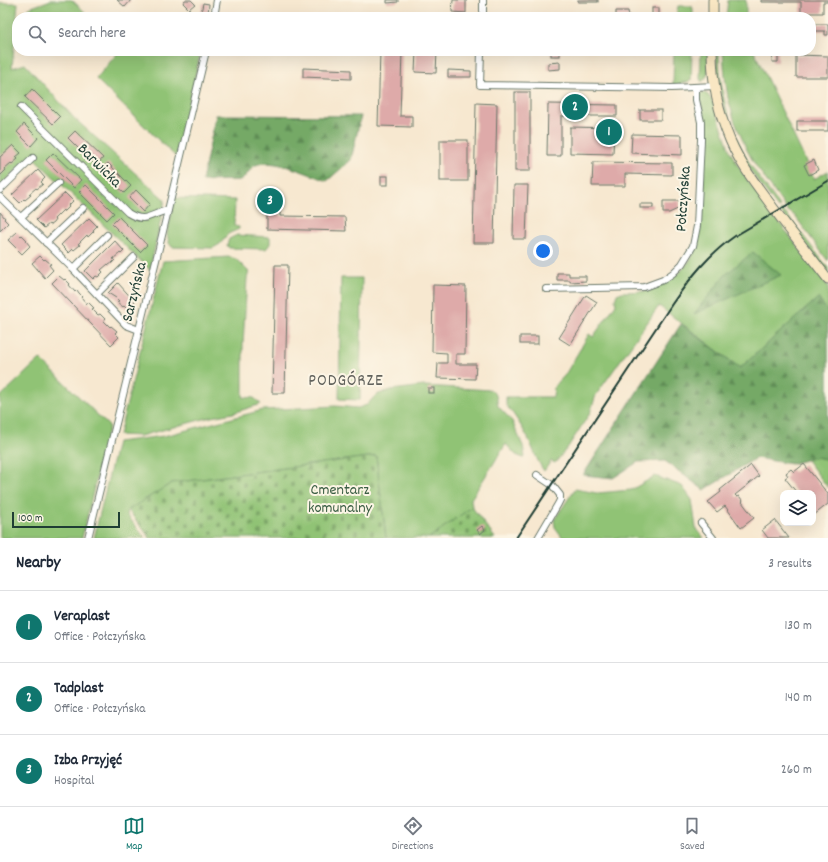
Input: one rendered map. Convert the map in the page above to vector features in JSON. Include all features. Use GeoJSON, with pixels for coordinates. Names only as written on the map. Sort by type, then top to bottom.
{"type":"FeatureCollection","features":[{"type":"Feature","properties":{"kind":"main road"},"geometry":{"type":"LineString","coordinates":[[713,0],[713,12]]}},
{"type":"Feature","properties":{"kind":"main road"},"geometry":{"type":"LineString","coordinates":[[712,56],[719,109],[725,129],[735,151],[756,185],[828,279]]}},
{"type":"Feature","properties":{"kind":"street"},"geometry":{"type":"LineString","coordinates":[[215,12],[217,0]]}},
{"type":"Feature","properties":{"kind":"street"},"geometry":{"type":"LineString","coordinates":[[483,0],[483,12]]}},
{"type":"Feature","properties":{"kind":"street","name":"Sarzyńska"},"geometry":{"type":"LineString","coordinates":[[88,538],[205,56]]}},
{"type":"Feature","properties":{"kind":"street"},"geometry":{"type":"LineString","coordinates":[[481,56],[480,85],[606,88],[715,86]]}},
{"type":"Feature","properties":{"kind":"street","name":"Połczyńska"},"geometry":{"type":"LineString","coordinates":[[546,289],[644,287],[663,280],[682,264],[692,246],[697,226],[702,140],[701,122],[696,100],[696,87]]}},
{"type":"Feature","properties":{"kind":"street","name":"Barwicka"},"geometry":{"type":"LineString","coordinates":[[21,107],[128,213],[138,218],[145,219],[157,212],[168,210]]}},
{"type":"Feature","properties":{"kind":"street"},"geometry":{"type":"LineString","coordinates":[[0,190],[33,158]]}},
{"type":"Feature","properties":{"kind":"street"},"geometry":{"type":"LineString","coordinates":[[21,218],[58,183]]}},
{"type":"Feature","properties":{"kind":"street"},"geometry":{"type":"LineString","coordinates":[[0,197],[73,269],[126,325],[139,330]]}},
{"type":"Feature","properties":{"kind":"street"},"geometry":{"type":"LineString","coordinates":[[46,243],[83,208]]}},
{"type":"Feature","properties":{"kind":"street"},"geometry":{"type":"LineString","coordinates":[[73,269],[107,234]]}},
{"type":"Feature","properties":{"kind":"street"},"geometry":{"type":"LineString","coordinates":[[97,294],[134,257]]}},
{"type":"Feature","properties":{"kind":"street"},"geometry":{"type":"LineString","coordinates":[[537,475],[552,485],[560,493],[560,500],[538,538]]}},
{"type":"Feature","properties":{"kind":"street"},"geometry":{"type":"LineString","coordinates":[[701,523],[713,538]]}},
{"type":"Feature","properties":{"kind":"green space"},"geometry":{"type":"Polygon","coordinates":[[[51,0],[72,0],[85,12],[29,12],[29,8],[51,0]]]}},
{"type":"Feature","properties":{"kind":"green space"},"geometry":{"type":"Polygon","coordinates":[[[728,0],[746,0],[746,12],[727,12],[728,0]]]}},
{"type":"Feature","properties":{"kind":"green space"},"geometry":{"type":"Polygon","coordinates":[[[0,3],[18,3],[17,12],[12,12],[12,68],[25,64],[74,118],[165,200],[150,270],[32,156],[0,186],[0,3]]]}},
{"type":"Feature","properties":{"kind":"green space"},"geometry":{"type":"Polygon","coordinates":[[[678,6],[691,6],[693,10],[693,12],[677,12],[678,6]]]}},
{"type":"Feature","properties":{"kind":"green space"},"geometry":{"type":"Polygon","coordinates":[[[115,56],[200,56],[176,157],[96,79],[115,56]]]}},
{"type":"Feature","properties":{"kind":"green space"},"geometry":{"type":"Polygon","coordinates":[[[674,56],[692,56],[691,80],[689,82],[681,83],[681,85],[673,85],[674,56]]]}},
{"type":"Feature","properties":{"kind":"green space"},"geometry":{"type":"Polygon","coordinates":[[[701,56],[708,56],[707,75],[702,82],[700,79],[701,56]]]}},
{"type":"Feature","properties":{"kind":"green space"},"geometry":{"type":"Polygon","coordinates":[[[716,56],[719,56],[723,95],[736,138],[757,175],[780,207],[778,208],[747,165],[734,138],[724,110],[716,56]]]}},
{"type":"Feature","properties":{"kind":"green space"},"geometry":{"type":"Polygon","coordinates":[[[723,56],[756,56],[814,179],[828,171],[828,261],[795,216],[787,210],[754,163],[735,122],[728,98],[723,56]]]}},
{"type":"Feature","properties":{"kind":"green space"},"geometry":{"type":"Polygon","coordinates":[[[703,92],[708,95],[713,102],[730,151],[737,164],[753,188],[828,286],[828,312],[818,298],[740,368],[659,306],[596,395],[590,413],[568,447],[555,463],[551,461],[544,471],[537,460],[524,430],[506,405],[506,397],[553,397],[554,387],[565,375],[589,334],[593,337],[616,304],[615,300],[617,294],[622,292],[647,291],[656,287],[681,271],[690,260],[699,237],[701,221],[705,121],[699,96],[703,92]]]}},
{"type":"Feature","properties":{"kind":"green space"},"geometry":{"type":"Polygon","coordinates":[[[216,115],[361,116],[351,160],[327,181],[301,171],[270,163],[254,166],[242,180],[202,181],[216,115]]]}},
{"type":"Feature","properties":{"kind":"green space"},"geometry":{"type":"Polygon","coordinates":[[[175,198],[235,200],[234,226],[239,227],[239,229],[228,234],[220,244],[213,248],[172,247],[169,243],[167,234],[175,198]]]}},
{"type":"Feature","properties":{"kind":"green space"},"geometry":{"type":"Polygon","coordinates":[[[782,210],[828,268],[828,273],[780,211],[782,210]]]}},
{"type":"Feature","properties":{"kind":"green space"},"geometry":{"type":"Polygon","coordinates":[[[237,235],[270,237],[270,244],[266,249],[229,248],[227,245],[229,239],[237,235]]]}},
{"type":"Feature","properties":{"kind":"green space"},"geometry":{"type":"Polygon","coordinates":[[[753,252],[781,275],[694,314],[726,274],[753,252]]]}},
{"type":"Feature","properties":{"kind":"green space"},"geometry":{"type":"Polygon","coordinates":[[[229,257],[236,259],[249,272],[247,278],[243,344],[243,397],[254,398],[261,404],[233,413],[211,417],[140,436],[119,435],[163,261],[229,257]]]}},
{"type":"Feature","properties":{"kind":"green space"},"geometry":{"type":"Polygon","coordinates":[[[341,278],[362,278],[360,400],[339,399],[341,278]]]}},
{"type":"Feature","properties":{"kind":"green space"},"geometry":{"type":"Polygon","coordinates":[[[818,298],[828,312],[828,460],[817,457],[791,464],[756,458],[704,490],[665,461],[638,462],[613,478],[583,475],[681,324],[740,368],[818,298]]]}},
{"type":"Feature","properties":{"kind":"green space"},"geometry":{"type":"Polygon","coordinates":[[[40,359],[109,426],[82,538],[0,538],[0,397],[40,359]]]}},
{"type":"Feature","properties":{"kind":"green space"},"geometry":{"type":"Polygon","coordinates":[[[424,386],[491,390],[496,395],[498,406],[512,421],[523,446],[525,457],[516,455],[506,444],[471,499],[472,507],[429,538],[386,538],[376,456],[172,483],[128,510],[127,515],[145,538],[94,538],[117,442],[164,436],[263,410],[335,406],[358,408],[367,405],[376,395],[391,390],[424,386]]]}},
{"type":"Feature","properties":{"kind":"green space","name":"Cmentarz komunalny"},"geometry":{"type":"Polygon","coordinates":[[[376,456],[386,538],[150,538],[128,510],[172,483],[376,456]]]}},
{"type":"Feature","properties":{"kind":"green space"},"geometry":{"type":"Polygon","coordinates":[[[817,457],[828,460],[828,488],[807,460],[817,457]]]}},
{"type":"Feature","properties":{"kind":"green space"},"geometry":{"type":"Polygon","coordinates":[[[655,476],[682,486],[692,500],[696,528],[704,538],[563,538],[555,527],[554,520],[575,489],[597,493],[631,490],[655,476]]]}},
{"type":"Feature","properties":{"kind":"green space"},"geometry":{"type":"Polygon","coordinates":[[[472,507],[495,538],[429,538],[472,507]]]}},
{"type":"Feature","properties":{"kind":"building"},"geometry":{"type":"Polygon","coordinates":[[[117,0],[131,0],[125,7],[117,0]]]}},
{"type":"Feature","properties":{"kind":"building"},"geometry":{"type":"Polygon","coordinates":[[[185,0],[191,0],[195,4],[189,9],[183,3],[185,0]]]}},
{"type":"Feature","properties":{"kind":"building"},"geometry":{"type":"Polygon","coordinates":[[[387,0],[398,0],[398,2],[387,3],[387,0]]]}},
{"type":"Feature","properties":{"kind":"building"},"geometry":{"type":"Polygon","coordinates":[[[453,0],[466,0],[466,12],[452,12],[453,0]]]}},
{"type":"Feature","properties":{"kind":"building"},"geometry":{"type":"Polygon","coordinates":[[[578,0],[598,0],[598,2],[578,2],[578,0]]]}},
{"type":"Feature","properties":{"kind":"building"},"geometry":{"type":"Polygon","coordinates":[[[761,0],[828,0],[828,2],[823,2],[823,13],[801,12],[801,2],[761,2],[761,0]]]}},
{"type":"Feature","properties":{"kind":"building"},"geometry":{"type":"Polygon","coordinates":[[[203,3],[209,4],[208,12],[201,12],[203,3]]]}},
{"type":"Feature","properties":{"kind":"building"},"geometry":{"type":"Polygon","coordinates":[[[652,8],[659,8],[659,12],[652,12],[652,8]]]}},
{"type":"Feature","properties":{"kind":"building"},"geometry":{"type":"Polygon","coordinates":[[[628,11],[628,12],[616,12],[628,11]]]}},
{"type":"Feature","properties":{"kind":"building"},"geometry":{"type":"Polygon","coordinates":[[[816,24],[828,24],[828,35],[825,35],[825,31],[816,31],[816,24]]]}},
{"type":"Feature","properties":{"kind":"building"},"geometry":{"type":"Polygon","coordinates":[[[380,56],[402,56],[400,116],[412,116],[412,127],[378,126],[380,56]]]}},
{"type":"Feature","properties":{"kind":"building"},"geometry":{"type":"Polygon","coordinates":[[[416,56],[437,56],[436,73],[415,72],[416,56]]]}},
{"type":"Feature","properties":{"kind":"building"},"geometry":{"type":"Polygon","coordinates":[[[773,56],[778,56],[778,62],[772,62],[773,56]]]}},
{"type":"Feature","properties":{"kind":"building"},"geometry":{"type":"Polygon","coordinates":[[[796,56],[828,56],[828,77],[796,77],[796,56]]]}},
{"type":"Feature","properties":{"kind":"building"},"geometry":{"type":"Polygon","coordinates":[[[560,62],[560,69],[548,70],[548,63],[560,62]]]}},
{"type":"Feature","properties":{"kind":"building"},"geometry":{"type":"Polygon","coordinates":[[[303,68],[351,70],[351,79],[303,77],[303,68]]]}},
{"type":"Feature","properties":{"kind":"building"},"geometry":{"type":"Polygon","coordinates":[[[448,70],[471,71],[471,77],[448,77],[448,70]]]}},
{"type":"Feature","properties":{"kind":"building"},"geometry":{"type":"Polygon","coordinates":[[[32,89],[60,117],[53,124],[25,97],[32,89]]]}},
{"type":"Feature","properties":{"kind":"building"},"geometry":{"type":"Polygon","coordinates":[[[515,92],[530,92],[530,171],[515,171],[515,92]]]}},
{"type":"Feature","properties":{"kind":"building"},"geometry":{"type":"Polygon","coordinates":[[[476,103],[497,104],[494,243],[473,243],[476,103]]]}},
{"type":"Feature","properties":{"kind":"building"},"geometry":{"type":"Polygon","coordinates":[[[548,104],[617,105],[617,116],[561,116],[561,156],[547,156],[548,104]]]}},
{"type":"Feature","properties":{"kind":"building"},"geometry":{"type":"Polygon","coordinates":[[[640,110],[661,110],[661,120],[640,120],[640,110]]]}},
{"type":"Feature","properties":{"kind":"building"},"geometry":{"type":"Polygon","coordinates":[[[797,121],[828,121],[828,131],[797,131],[797,121]]]}},
{"type":"Feature","properties":{"kind":"building"},"geometry":{"type":"Polygon","coordinates":[[[24,124],[38,138],[31,146],[17,132],[24,124]]]}},
{"type":"Feature","properties":{"kind":"building"},"geometry":{"type":"Polygon","coordinates":[[[570,127],[614,128],[613,154],[570,153],[570,127]]]}},
{"type":"Feature","properties":{"kind":"building"},"geometry":{"type":"Polygon","coordinates":[[[75,131],[103,158],[96,166],[68,138],[75,131]]]}},
{"type":"Feature","properties":{"kind":"building"},"geometry":{"type":"Polygon","coordinates":[[[632,134],[682,135],[682,155],[631,153],[632,134]]]}},
{"type":"Feature","properties":{"kind":"building"},"geometry":{"type":"Polygon","coordinates":[[[440,140],[468,140],[468,181],[440,181],[440,140]]]}},
{"type":"Feature","properties":{"kind":"building"},"geometry":{"type":"Polygon","coordinates":[[[13,145],[21,153],[16,157],[18,159],[4,169],[6,170],[0,176],[0,157],[13,145]]]}},
{"type":"Feature","properties":{"kind":"building"},"geometry":{"type":"Polygon","coordinates":[[[53,153],[81,180],[74,188],[46,160],[53,153]]]}},
{"type":"Feature","properties":{"kind":"building"},"geometry":{"type":"Polygon","coordinates":[[[814,160],[818,170],[809,175],[804,165],[814,160]]]}},
{"type":"Feature","properties":{"kind":"building"},"geometry":{"type":"Polygon","coordinates":[[[593,162],[672,163],[672,175],[625,174],[625,186],[592,186],[593,162]]]}},
{"type":"Feature","properties":{"kind":"building"},"geometry":{"type":"Polygon","coordinates":[[[108,163],[131,186],[124,193],[100,170],[108,163]]]}},
{"type":"Feature","properties":{"kind":"building"},"geometry":{"type":"Polygon","coordinates":[[[38,170],[45,178],[41,182],[43,184],[37,189],[36,188],[29,194],[31,195],[20,203],[12,195],[38,170]]]}},
{"type":"Feature","properties":{"kind":"building"},"geometry":{"type":"Polygon","coordinates":[[[381,176],[388,176],[388,185],[381,185],[381,176]]]}},
{"type":"Feature","properties":{"kind":"building"},"geometry":{"type":"Polygon","coordinates":[[[86,185],[114,213],[107,220],[79,192],[86,185]]]}},
{"type":"Feature","properties":{"kind":"building"},"geometry":{"type":"Polygon","coordinates":[[[514,185],[528,185],[526,239],[513,239],[514,185]]]}},
{"type":"Feature","properties":{"kind":"building"},"geometry":{"type":"Polygon","coordinates":[[[136,190],[150,204],[143,212],[129,198],[136,190]]]}},
{"type":"Feature","properties":{"kind":"building"},"geometry":{"type":"Polygon","coordinates":[[[65,193],[73,201],[64,212],[63,210],[54,219],[55,220],[53,223],[44,228],[36,220],[65,193]]]}},
{"type":"Feature","properties":{"kind":"building"},"geometry":{"type":"Polygon","coordinates":[[[267,199],[280,199],[280,216],[345,217],[346,231],[267,229],[267,199]]]}},
{"type":"Feature","properties":{"kind":"building"},"geometry":{"type":"Polygon","coordinates":[[[663,201],[680,201],[680,208],[669,213],[663,213],[663,201]]]}},
{"type":"Feature","properties":{"kind":"building"},"geometry":{"type":"Polygon","coordinates":[[[640,204],[653,204],[653,208],[640,208],[640,204]]]}},
{"type":"Feature","properties":{"kind":"building"},"geometry":{"type":"Polygon","coordinates":[[[0,212],[8,223],[0,231],[0,212]]]}},
{"type":"Feature","properties":{"kind":"building"},"geometry":{"type":"Polygon","coordinates":[[[119,217],[147,245],[140,252],[112,224],[119,217]]]}},
{"type":"Feature","properties":{"kind":"building"},"geometry":{"type":"Polygon","coordinates":[[[89,218],[97,226],[88,237],[87,235],[78,244],[80,245],[69,253],[61,245],[89,218]]]}},
{"type":"Feature","properties":{"kind":"building"},"geometry":{"type":"Polygon","coordinates":[[[17,232],[27,240],[26,241],[30,246],[22,254],[8,240],[17,232]]]}},
{"type":"Feature","properties":{"kind":"building"},"geometry":{"type":"Polygon","coordinates":[[[115,241],[124,251],[113,259],[115,260],[112,263],[109,265],[108,264],[101,270],[103,272],[98,277],[96,276],[93,279],[85,271],[115,241]]]}},
{"type":"Feature","properties":{"kind":"building"},"geometry":{"type":"Polygon","coordinates":[[[40,256],[51,264],[49,265],[53,270],[45,278],[32,263],[40,256]]]}},
{"type":"Feature","properties":{"kind":"building"},"geometry":{"type":"Polygon","coordinates":[[[275,265],[288,265],[285,393],[272,393],[275,265]]]}},
{"type":"Feature","properties":{"kind":"building"},"geometry":{"type":"Polygon","coordinates":[[[557,273],[569,273],[569,276],[586,276],[586,281],[570,282],[570,280],[557,280],[557,273]]]}},
{"type":"Feature","properties":{"kind":"building"},"geometry":{"type":"Polygon","coordinates":[[[59,276],[70,284],[69,285],[75,292],[77,290],[87,304],[88,302],[94,308],[92,309],[105,319],[104,321],[110,327],[111,326],[117,331],[115,333],[119,337],[111,345],[52,283],[59,276]]]}},
{"type":"Feature","properties":{"kind":"building"},"geometry":{"type":"Polygon","coordinates":[[[118,283],[135,302],[127,309],[117,302],[119,301],[116,298],[108,293],[118,283]]]}},
{"type":"Feature","properties":{"kind":"building"},"geometry":{"type":"Polygon","coordinates":[[[433,285],[466,286],[465,354],[456,354],[456,364],[476,364],[475,379],[437,378],[438,363],[447,363],[447,353],[432,352],[433,285]]]}},
{"type":"Feature","properties":{"kind":"building"},"geometry":{"type":"Polygon","coordinates":[[[586,295],[597,302],[570,345],[559,338],[586,295]]]}},
{"type":"Feature","properties":{"kind":"building"},"geometry":{"type":"Polygon","coordinates":[[[520,336],[538,336],[538,344],[520,344],[520,336]]]}},
{"type":"Feature","properties":{"kind":"building"},"geometry":{"type":"Polygon","coordinates":[[[428,388],[434,388],[434,393],[428,393],[428,388]]]}},
{"type":"Feature","properties":{"kind":"building"},"geometry":{"type":"Polygon","coordinates":[[[804,464],[828,494],[828,504],[816,513],[816,490],[795,490],[785,478],[788,476],[786,473],[791,469],[794,472],[804,464]]]}},
{"type":"Feature","properties":{"kind":"building"},"geometry":{"type":"Polygon","coordinates":[[[751,465],[759,476],[735,495],[737,497],[739,496],[754,518],[741,528],[725,506],[717,512],[708,502],[721,492],[720,490],[751,465]]]}},
{"type":"Feature","properties":{"kind":"building"},"geometry":{"type":"Polygon","coordinates":[[[775,520],[789,538],[768,538],[762,530],[775,520]]]}},
{"type":"Feature","properties":{"kind":"building"},"geometry":{"type":"Polygon","coordinates":[[[482,526],[485,530],[480,534],[477,530],[482,526]]]}},
{"type":"Feature","properties":{"kind":"railway"},"geometry":{"type":"LineString","coordinates":[[516,538],[672,304],[700,267],[735,236],[828,181]]}},
{"type":"Feature","properties":{"kind":"place","name":"Tadplast"},"geometry":{"type":"Point","coordinates":[575,107]}},
{"type":"Feature","properties":{"kind":"place","name":"Veraplast"},"geometry":{"type":"Point","coordinates":[609,132]}},
{"type":"Feature","properties":{"kind":"place","name":"Izba Przyjęć"},"geometry":{"type":"Point","coordinates":[270,201]}},
{"type":"Feature","properties":{"kind":"district","name":"PODGÓRZE"},"geometry":{"type":"Point","coordinates":[346,382]}}]}
